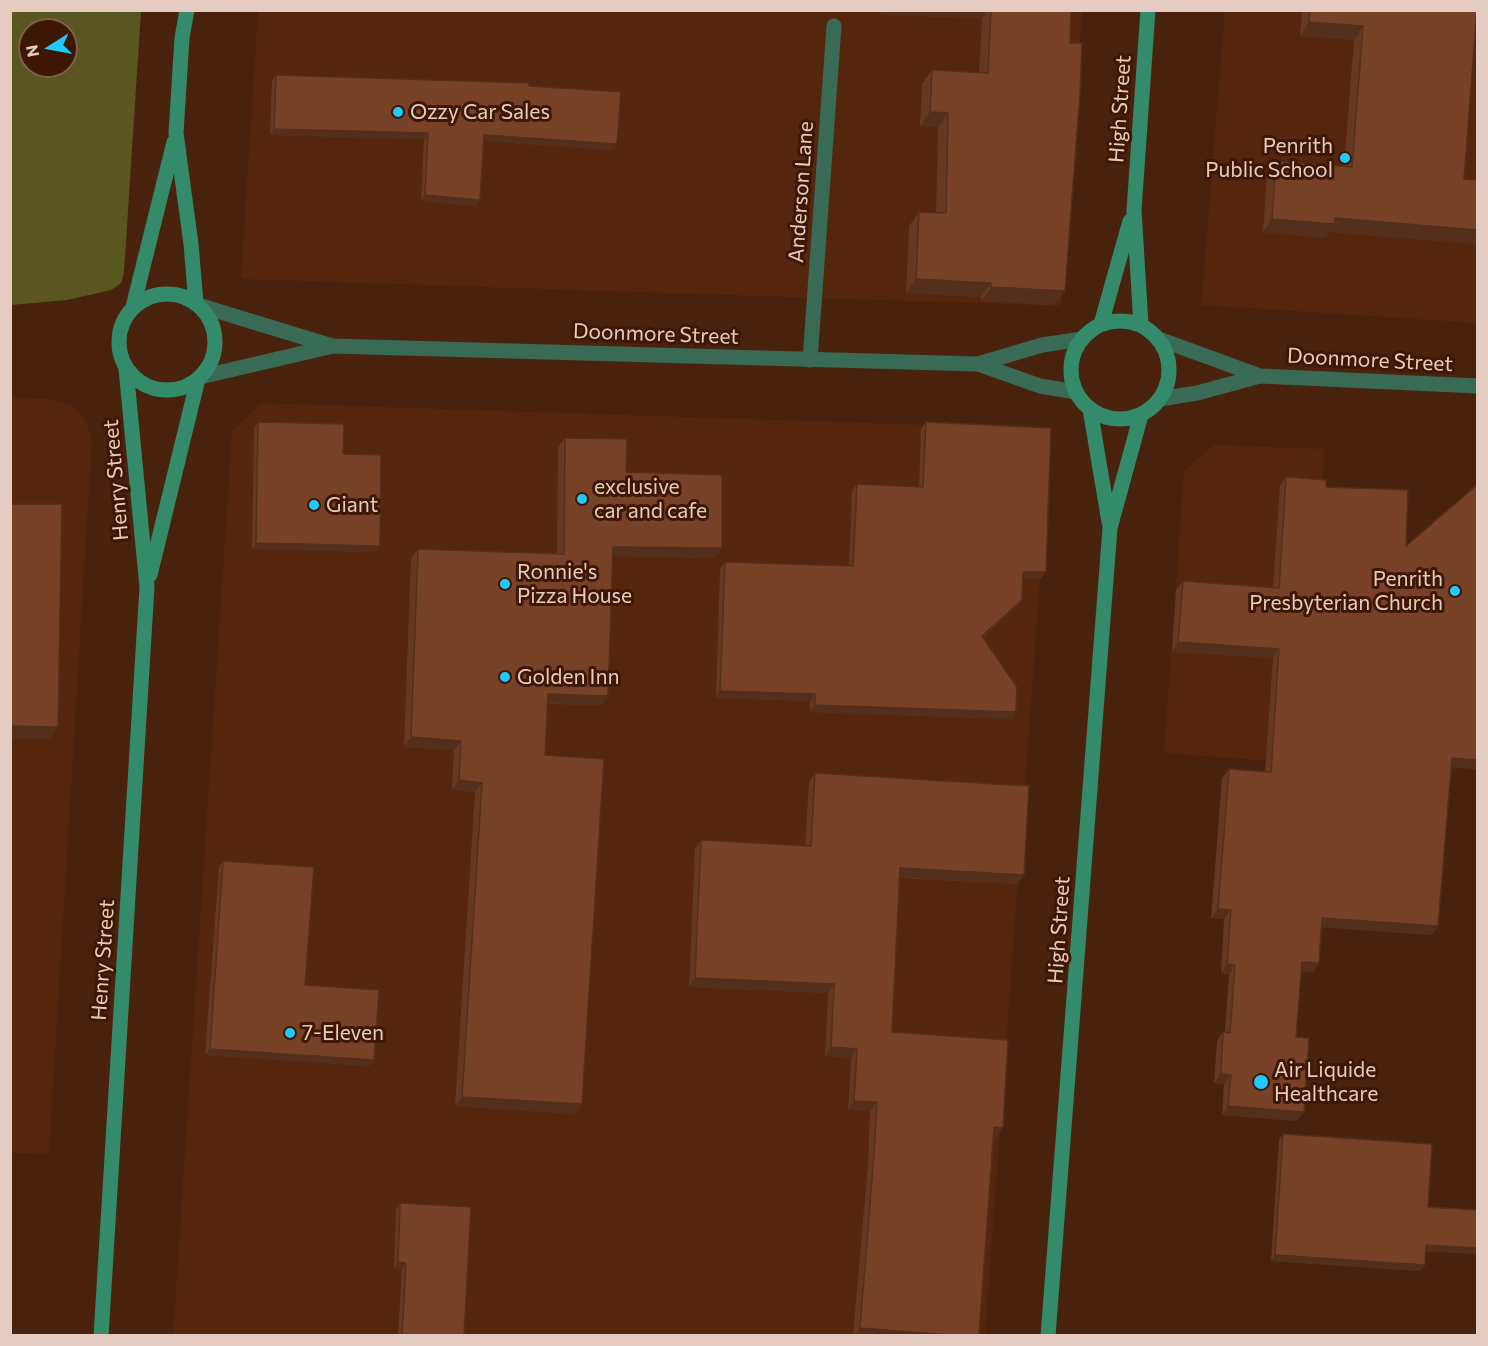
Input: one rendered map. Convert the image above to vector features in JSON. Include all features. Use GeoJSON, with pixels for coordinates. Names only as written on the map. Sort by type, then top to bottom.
{"type":"FeatureCollection","features":[{"type":"Feature","properties":{"kind":"main road"},"geometry":{"type":"LineString","coordinates":[[179,10],[182,38]]}},
{"type":"Feature","properties":{"kind":"main road"},"geometry":{"type":"LineString","coordinates":[[133,307],[176,133],[182,38],[187,10]]}},
{"type":"Feature","properties":{"kind":"main road","name":"High Street"},"geometry":{"type":"LineString","coordinates":[[1141,325],[1134,210],[1148,10]]}},
{"type":"Feature","properties":{"kind":"main road"},"geometry":{"type":"LineString","coordinates":[[176,133],[197,304]]}},
{"type":"Feature","properties":{"kind":"main road","name":"High Street"},"geometry":{"type":"LineString","coordinates":[[1101,324],[1134,210]]}},
{"type":"Feature","properties":{"kind":"main road"},"geometry":{"type":"LineString","coordinates":[[157,294],[184,297],[197,304],[209,318],[214,333],[215,349],[209,364],[199,378],[187,386],[174,390],[160,390],[141,382],[126,369],[118,342],[124,319],[133,307],[157,294]]}},
{"type":"Feature","properties":{"kind":"main road"},"geometry":{"type":"LineString","coordinates":[[1121,320],[1141,325],[1152,331],[1167,353],[1170,369],[1168,385],[1160,399],[1141,415],[1128,419],[1101,416],[1082,402],[1076,392],[1071,363],[1075,350],[1090,330],[1101,324],[1121,320]]}},
{"type":"Feature","properties":{"kind":"main road","name":"Henry Street"},"geometry":{"type":"LineString","coordinates":[[101,1335],[147,587],[126,369]]}},
{"type":"Feature","properties":{"kind":"main road","name":"Henry Street"},"geometry":{"type":"LineString","coordinates":[[147,587],[199,378]]}},
{"type":"Feature","properties":{"kind":"main road","name":"High Street"},"geometry":{"type":"LineString","coordinates":[[1090,409],[1110,528]]}},
{"type":"Feature","properties":{"kind":"main road","name":"High Street"},"geometry":{"type":"LineString","coordinates":[[1048,1335],[1110,528],[1141,415]]}},
{"type":"Feature","properties":{"kind":"street","name":"Anderson Lane"},"geometry":{"type":"LineString","coordinates":[[810,360],[834,26]]}},
{"type":"Feature","properties":{"kind":"street","name":"Doonmore Street"},"geometry":{"type":"LineString","coordinates":[[197,304],[332,346]]}},
{"type":"Feature","properties":{"kind":"street","name":"Doonmore Street"},"geometry":{"type":"LineString","coordinates":[[199,378],[332,346],[978,364],[1042,345],[1082,339]]}},
{"type":"Feature","properties":{"kind":"street","name":"Doonmore Street"},"geometry":{"type":"LineString","coordinates":[[1159,339],[1260,376],[1478,386]]}},
{"type":"Feature","properties":{"kind":"street","name":"Doonmore Street"},"geometry":{"type":"LineString","coordinates":[[978,364],[1040,386],[1076,392]]}},
{"type":"Feature","properties":{"kind":"street","name":"Doonmore Street"},"geometry":{"type":"LineString","coordinates":[[1160,399],[1197,393],[1260,376]]}},
{"type":"Feature","properties":{"kind":"shaded area"},"geometry":{"type":"Polygon","coordinates":[[[10,11],[141,11],[124,272],[121,283],[111,290],[67,300],[11,305],[10,11]]]}},
{"type":"Feature","properties":{"kind":"shaded area"},"geometry":{"type":"Polygon","coordinates":[[[258,11],[1082,11],[1061,306],[241,279],[258,11]]]}},
{"type":"Feature","properties":{"kind":"shaded area","name":"Penrith Public School"},"geometry":{"type":"Polygon","coordinates":[[[1225,11],[1477,11],[1477,323],[1201,305],[1225,11]]]}},
{"type":"Feature","properties":{"kind":"shaded area"},"geometry":{"type":"Polygon","coordinates":[[[11,398],[49,399],[71,405],[86,420],[92,440],[49,1154],[11,1153],[11,398]]]}},
{"type":"Feature","properties":{"kind":"shaded area"},"geometry":{"type":"Polygon","coordinates":[[[261,403],[1051,429],[985,1335],[173,1336],[232,431],[261,403]]]}},
{"type":"Feature","properties":{"kind":"shaded area"},"geometry":{"type":"Polygon","coordinates":[[[1214,445],[1325,449],[1310,666],[1327,765],[1164,753],[1184,471],[1214,445]]]}},
{"type":"Feature","properties":{"kind":"building"},"geometry":{"type":"Polygon","coordinates":[[[991,10],[1071,10],[1070,43],[1082,43],[1065,291],[991,287],[991,283],[916,279],[919,212],[946,213],[948,113],[930,112],[932,70],[988,73],[991,10]]]}},
{"type":"Feature","properties":{"kind":"building"},"geometry":{"type":"Polygon","coordinates":[[[1310,10],[1477,10],[1464,179],[1478,180],[1478,230],[1335,218],[1334,224],[1272,219],[1276,161],[1352,167],[1363,26],[1309,22],[1310,10]]]}},
{"type":"Feature","properties":{"kind":"building"},"geometry":{"type":"Polygon","coordinates":[[[276,75],[529,83],[529,86],[621,92],[617,144],[484,135],[480,200],[425,195],[428,133],[274,129],[276,75]]]}},
{"type":"Feature","properties":{"kind":"building","name":"Giant"},"geometry":{"type":"Polygon","coordinates":[[[258,422],[344,424],[343,454],[381,455],[380,546],[256,543],[258,422]]]}},
{"type":"Feature","properties":{"kind":"building"},"geometry":{"type":"Polygon","coordinates":[[[926,422],[1051,428],[1046,572],[1023,572],[1022,600],[982,636],[1017,687],[1016,712],[815,705],[815,694],[720,691],[725,562],[853,566],[857,484],[923,487],[926,422]]]}},
{"type":"Feature","properties":{"kind":"building"},"geometry":{"type":"Polygon","coordinates":[[[565,438],[627,439],[626,472],[722,475],[722,548],[613,547],[608,696],[548,694],[545,755],[604,759],[582,1104],[462,1097],[482,783],[459,780],[461,741],[411,737],[418,549],[564,554],[565,438]]]}},
{"type":"Feature","properties":{"kind":"building"},"geometry":{"type":"Polygon","coordinates":[[[1286,477],[1326,480],[1326,487],[1408,490],[1406,546],[1478,484],[1478,760],[1452,758],[1438,926],[1322,918],[1319,963],[1302,962],[1296,1037],[1309,1038],[1304,1112],[1228,1106],[1231,1075],[1221,1074],[1223,1032],[1230,1033],[1235,965],[1227,964],[1231,910],[1218,909],[1229,769],[1271,772],[1279,649],[1178,642],[1183,581],[1279,588],[1286,477]]]}},
{"type":"Feature","properties":{"kind":"building"},"geometry":{"type":"Polygon","coordinates":[[[10,504],[62,504],[58,727],[10,726],[10,504]]]}},
{"type":"Feature","properties":{"kind":"building"},"geometry":{"type":"Polygon","coordinates":[[[815,773],[1029,786],[1024,875],[900,868],[892,1032],[1008,1040],[1003,1128],[994,1127],[979,1335],[860,1328],[877,1102],[854,1101],[857,1049],[831,1047],[834,984],[695,978],[701,840],[811,846],[815,773]]]}},
{"type":"Feature","properties":{"kind":"building"},"geometry":{"type":"Polygon","coordinates":[[[223,861],[314,867],[305,985],[379,990],[374,1060],[210,1049],[223,861]]]}},
{"type":"Feature","properties":{"kind":"building"},"geometry":{"type":"Polygon","coordinates":[[[1283,1134],[1432,1144],[1428,1207],[1478,1210],[1478,1248],[1426,1245],[1425,1265],[1275,1255],[1283,1134]]]}},
{"type":"Feature","properties":{"kind":"building"},"geometry":{"type":"Polygon","coordinates":[[[400,1203],[471,1207],[464,1335],[402,1335],[406,1263],[398,1262],[400,1203]]]}},
{"type":"Feature","properties":{"kind":"place","name":"Ozzy Car Sales"},"geometry":{"type":"Point","coordinates":[398,112]}},
{"type":"Feature","properties":{"kind":"place","name":"Penrith Public School"},"geometry":{"type":"Point","coordinates":[1345,158]}},
{"type":"Feature","properties":{"kind":"place","name":"exclusive car and cafe"},"geometry":{"type":"Point","coordinates":[582,499]}},
{"type":"Feature","properties":{"kind":"place","name":"Giant"},"geometry":{"type":"Point","coordinates":[314,505]}},
{"type":"Feature","properties":{"kind":"place","name":"Ronnie's Pizza House"},"geometry":{"type":"Point","coordinates":[505,584]}},
{"type":"Feature","properties":{"kind":"place","name":"Penrith Presbyterian Church"},"geometry":{"type":"Point","coordinates":[1455,591]}},
{"type":"Feature","properties":{"kind":"place","name":"Golden Inn"},"geometry":{"type":"Point","coordinates":[505,677]}},
{"type":"Feature","properties":{"kind":"place","name":"7-Eleven"},"geometry":{"type":"Point","coordinates":[290,1033]}},
{"type":"Feature","properties":{"kind":"place","name":"Air Liquide Healthcare"},"geometry":{"type":"Point","coordinates":[1261,1082]}}]}
